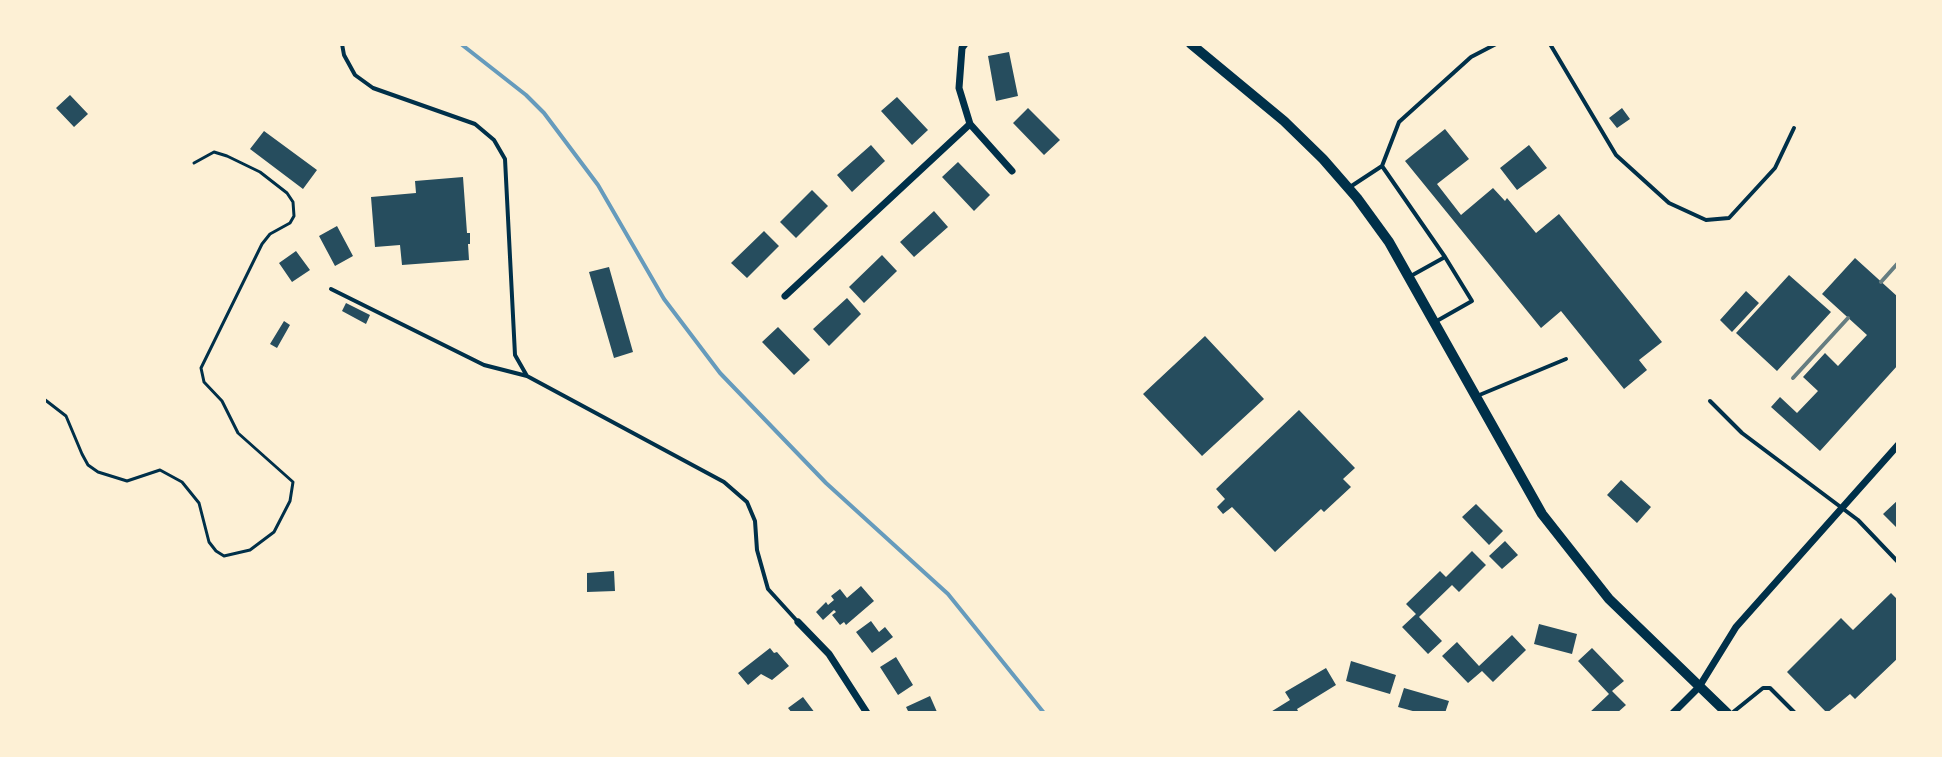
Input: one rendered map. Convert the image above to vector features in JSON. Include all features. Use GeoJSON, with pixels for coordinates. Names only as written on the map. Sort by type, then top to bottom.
{"type":"FeatureCollection","features":[{"type":"Feature","properties":{"kind":"main road"},"geometry":{"type":"LineString","coordinates":[[1194,45],[1284,121],[1348,188],[1389,242],[1542,514],[1588,574],[1699,687],[1729,713]]}},
{"type":"Feature","properties":{"kind":"street"},"geometry":{"type":"LineString","coordinates":[[965,44],[962,48],[959,88],[970,124],[1012,171]]}},
{"type":"Feature","properties":{"kind":"street"},"geometry":{"type":"LineString","coordinates":[[785,296],[970,124]]}},
{"type":"Feature","properties":{"kind":"street"},"geometry":{"type":"LineString","coordinates":[[1673,713],[1699,687],[1736,627],[1898,445]]}},
{"type":"Feature","properties":{"kind":"street"},"geometry":{"type":"LineString","coordinates":[[798,622],[829,654],[867,713]]}},
{"type":"Feature","properties":{"kind":"lane"},"geometry":{"type":"LineString","coordinates":[[342,44],[344,55],[355,75],[364,82],[373,88],[475,124],[494,140],[505,159],[515,355],[527,376]]}},
{"type":"Feature","properties":{"kind":"lane"},"geometry":{"type":"LineString","coordinates":[[1348,188],[1382,166],[1399,122],[1471,57],[1496,44]]}},
{"type":"Feature","properties":{"kind":"lane"},"geometry":{"type":"LineString","coordinates":[[1550,44],[1616,155],[1669,203],[1706,220],[1729,218],[1775,168],[1794,128]]}},
{"type":"Feature","properties":{"kind":"lane"},"geometry":{"type":"LineString","coordinates":[[1382,166],[1472,301],[1435,322]]}},
{"type":"Feature","properties":{"kind":"lane"},"geometry":{"type":"LineString","coordinates":[[1409,277],[1445,257]]}},
{"type":"Feature","properties":{"kind":"lane"},"geometry":{"type":"LineString","coordinates":[[331,289],[484,365],[527,376],[724,482],[747,502],[755,521],[757,550],[768,589],[798,622]]}},
{"type":"Feature","properties":{"kind":"lane"},"geometry":{"type":"LineString","coordinates":[[1475,397],[1566,359]]}},
{"type":"Feature","properties":{"kind":"lane"},"geometry":{"type":"LineString","coordinates":[[1710,401],[1742,433],[1858,520],[1898,562]]}},
{"type":"Feature","properties":{"kind":"lane"},"geometry":{"type":"LineString","coordinates":[[1729,713],[1763,688],[1770,688],[1795,713]]}},
{"type":"Feature","properties":{"kind":"path"},"geometry":{"type":"LineString","coordinates":[[44,399],[66,416],[88,465],[98,472],[127,481],[160,470],[182,482],[199,503],[209,542],[224,556],[242,553],[274,532],[290,501],[293,482],[238,433],[222,401],[204,382],[201,368],[262,244],[270,234],[290,223],[294,216],[293,202],[287,193],[260,172],[227,156],[214,152],[194,163]]}},
{"type":"Feature","properties":{"kind":"building"},"geometry":{"type":"Polygon","coordinates":[[[1009,52],[1018,96],[996,101],[988,56],[1009,52]]]}},
{"type":"Feature","properties":{"kind":"building"},"geometry":{"type":"Polygon","coordinates":[[[70,95],[88,114],[74,127],[56,108],[70,95]]]}},
{"type":"Feature","properties":{"kind":"building"},"geometry":{"type":"Polygon","coordinates":[[[897,97],[928,130],[912,145],[881,111],[897,97]]]}},
{"type":"Feature","properties":{"kind":"building"},"geometry":{"type":"Polygon","coordinates":[[[1028,108],[1060,140],[1044,155],[1013,123],[1028,108]]]}},
{"type":"Feature","properties":{"kind":"building"},"geometry":{"type":"Polygon","coordinates":[[[1622,108],[1630,119],[1617,128],[1609,118],[1622,108]]]}},
{"type":"Feature","properties":{"kind":"building"},"geometry":{"type":"Polygon","coordinates":[[[1445,129],[1469,159],[1437,184],[1461,215],[1493,188],[1505,201],[1507,198],[1536,233],[1559,214],[1662,342],[1639,360],[1647,370],[1624,389],[1561,311],[1541,328],[1405,161],[1445,129]]]}},
{"type":"Feature","properties":{"kind":"building"},"geometry":{"type":"Polygon","coordinates":[[[264,131],[317,170],[303,189],[250,149],[264,131]]]}},
{"type":"Feature","properties":{"kind":"building"},"geometry":{"type":"Polygon","coordinates":[[[871,145],[885,161],[852,192],[837,175],[871,145]]]}},
{"type":"Feature","properties":{"kind":"building"},"geometry":{"type":"Polygon","coordinates":[[[1529,145],[1547,168],[1517,190],[1500,168],[1529,145]]]}},
{"type":"Feature","properties":{"kind":"building"},"geometry":{"type":"Polygon","coordinates":[[[958,162],[990,195],[974,211],[942,177],[958,162]]]}},
{"type":"Feature","properties":{"kind":"building"},"geometry":{"type":"Polygon","coordinates":[[[463,177],[467,233],[470,233],[469,260],[402,265],[400,245],[375,247],[371,197],[416,193],[415,181],[463,177]]]}},
{"type":"Feature","properties":{"kind":"building"},"geometry":{"type":"Polygon","coordinates":[[[812,190],[828,206],[796,238],[780,222],[812,190]]]}},
{"type":"Feature","properties":{"kind":"building"},"geometry":{"type":"Polygon","coordinates":[[[934,211],[948,227],[914,257],[900,242],[934,211]]]}},
{"type":"Feature","properties":{"kind":"building"},"geometry":{"type":"Polygon","coordinates":[[[337,226],[353,256],[335,266],[319,236],[337,226]]]}},
{"type":"Feature","properties":{"kind":"building"},"geometry":{"type":"Polygon","coordinates":[[[764,231],[779,246],[747,278],[731,263],[764,231]]]}},
{"type":"Feature","properties":{"kind":"building"},"geometry":{"type":"Polygon","coordinates":[[[296,251],[310,270],[292,282],[279,263],[296,251]]]}},
{"type":"Feature","properties":{"kind":"building"},"geometry":{"type":"Polygon","coordinates":[[[882,255],[897,271],[864,303],[849,287],[882,255]]]}},
{"type":"Feature","properties":{"kind":"building"},"geometry":{"type":"Polygon","coordinates":[[[1855,258],[1898,297],[1898,365],[1820,451],[1771,407],[1780,397],[1797,413],[1818,391],[1803,377],[1825,353],[1838,366],[1867,335],[1822,294],[1855,258]]]}},
{"type":"Feature","properties":{"kind":"building"},"geometry":{"type":"Polygon","coordinates":[[[609,267],[633,352],[614,358],[589,272],[609,267]]]}},
{"type":"Feature","properties":{"kind":"building"},"geometry":{"type":"Polygon","coordinates":[[[1789,275],[1831,312],[1777,371],[1736,333],[1789,275]]]}},
{"type":"Feature","properties":{"kind":"building"},"geometry":{"type":"Polygon","coordinates":[[[1746,291],[1759,303],[1732,332],[1720,320],[1746,291]]]}},
{"type":"Feature","properties":{"kind":"building"},"geometry":{"type":"Polygon","coordinates":[[[847,298],[861,314],[829,346],[813,329],[847,298]]]}},
{"type":"Feature","properties":{"kind":"building"},"geometry":{"type":"Polygon","coordinates":[[[346,303],[370,315],[366,324],[342,311],[346,303]]]}},
{"type":"Feature","properties":{"kind":"building"},"geometry":{"type":"Polygon","coordinates":[[[284,321],[290,325],[277,348],[270,344],[284,321]]]}},
{"type":"Feature","properties":{"kind":"building"},"geometry":{"type":"Polygon","coordinates":[[[778,327],[810,360],[794,375],[762,342],[778,327]]]}},
{"type":"Feature","properties":{"kind":"building"},"geometry":{"type":"Polygon","coordinates":[[[1205,336],[1264,399],[1202,456],[1143,394],[1205,336]]]}},
{"type":"Feature","properties":{"kind":"building"},"geometry":{"type":"Polygon","coordinates":[[[1299,410],[1355,468],[1343,479],[1351,487],[1324,512],[1321,509],[1275,552],[1232,507],[1223,514],[1217,507],[1225,499],[1216,489],[1299,410]]]}},
{"type":"Feature","properties":{"kind":"building"},"geometry":{"type":"Polygon","coordinates":[[[1621,480],[1651,507],[1637,523],[1607,495],[1621,480]]]}},
{"type":"Feature","properties":{"kind":"building"},"geometry":{"type":"Polygon","coordinates":[[[1898,500],[1898,529],[1883,514],[1898,500]]]}},
{"type":"Feature","properties":{"kind":"building"},"geometry":{"type":"Polygon","coordinates":[[[1476,504],[1503,531],[1489,545],[1462,517],[1476,504]]]}},
{"type":"Feature","properties":{"kind":"building"},"geometry":{"type":"Polygon","coordinates":[[[1505,541],[1518,555],[1502,569],[1489,556],[1505,541]]]}},
{"type":"Feature","properties":{"kind":"building"},"geometry":{"type":"Polygon","coordinates":[[[1472,551],[1486,565],[1459,592],[1452,585],[1419,617],[1442,641],[1428,654],[1402,627],[1416,614],[1406,604],[1440,571],[1446,577],[1472,551]]]}},
{"type":"Feature","properties":{"kind":"building"},"geometry":{"type":"Polygon","coordinates":[[[614,571],[615,591],[587,592],[587,573],[614,571]]]}},
{"type":"Feature","properties":{"kind":"building"},"geometry":{"type":"Polygon","coordinates":[[[861,586],[874,601],[846,625],[844,622],[840,625],[832,615],[836,612],[834,610],[823,620],[816,612],[826,602],[828,605],[834,600],[831,596],[840,589],[847,598],[861,586]]]}},
{"type":"Feature","properties":{"kind":"building"},"geometry":{"type":"Polygon","coordinates":[[[1891,593],[1898,600],[1898,658],[1855,699],[1850,694],[1827,713],[1787,672],[1841,618],[1853,630],[1891,593]]]}},
{"type":"Feature","properties":{"kind":"building"},"geometry":{"type":"Polygon","coordinates":[[[871,621],[879,632],[885,627],[893,637],[872,653],[856,632],[871,621]]]}},
{"type":"Feature","properties":{"kind":"building"},"geometry":{"type":"Polygon","coordinates":[[[1539,624],[1577,634],[1572,654],[1534,644],[1539,624]]]}},
{"type":"Feature","properties":{"kind":"building"},"geometry":{"type":"Polygon","coordinates":[[[1512,635],[1526,650],[1493,682],[1482,671],[1468,683],[1442,656],[1457,642],[1479,666],[1512,635]]]}},
{"type":"Feature","properties":{"kind":"building"},"geometry":{"type":"Polygon","coordinates":[[[770,648],[789,666],[772,680],[761,674],[748,685],[738,673],[770,648]]]}},
{"type":"Feature","properties":{"kind":"building"},"geometry":{"type":"Polygon","coordinates":[[[1592,648],[1624,681],[1612,691],[1626,705],[1617,713],[1589,713],[1609,694],[1578,661],[1592,648]]]}},
{"type":"Feature","properties":{"kind":"building"},"geometry":{"type":"Polygon","coordinates":[[[896,657],[913,685],[898,695],[880,667],[896,657]]]}},
{"type":"Feature","properties":{"kind":"building"},"geometry":{"type":"Polygon","coordinates":[[[1351,661],[1396,675],[1390,694],[1346,681],[1351,661]]]}},
{"type":"Feature","properties":{"kind":"building"},"geometry":{"type":"Polygon","coordinates":[[[1326,668],[1336,685],[1297,709],[1299,713],[1269,713],[1290,700],[1285,692],[1326,668]]]}},
{"type":"Feature","properties":{"kind":"building"},"geometry":{"type":"Polygon","coordinates":[[[1404,688],[1449,701],[1445,713],[1420,713],[1398,707],[1404,688]]]}},
{"type":"Feature","properties":{"kind":"building"},"geometry":{"type":"Polygon","coordinates":[[[930,696],[937,712],[909,713],[906,707],[930,696]]]}},
{"type":"Feature","properties":{"kind":"building"},"geometry":{"type":"Polygon","coordinates":[[[803,697],[815,713],[792,713],[788,708],[803,697]]]}},
{"type":"Feature","properties":{"kind":"waterway"},"geometry":{"type":"LineString","coordinates":[[461,44],[544,113],[598,185],[664,299],[720,373],[826,483],[948,594],[1044,713]]}},
{"type":"Feature","properties":{"kind":"railway"},"geometry":{"type":"LineString","coordinates":[[1881,282],[1898,263]]}},
{"type":"Feature","properties":{"kind":"railway"},"geometry":{"type":"LineString","coordinates":[[1793,378],[1848,318]]}}]}
